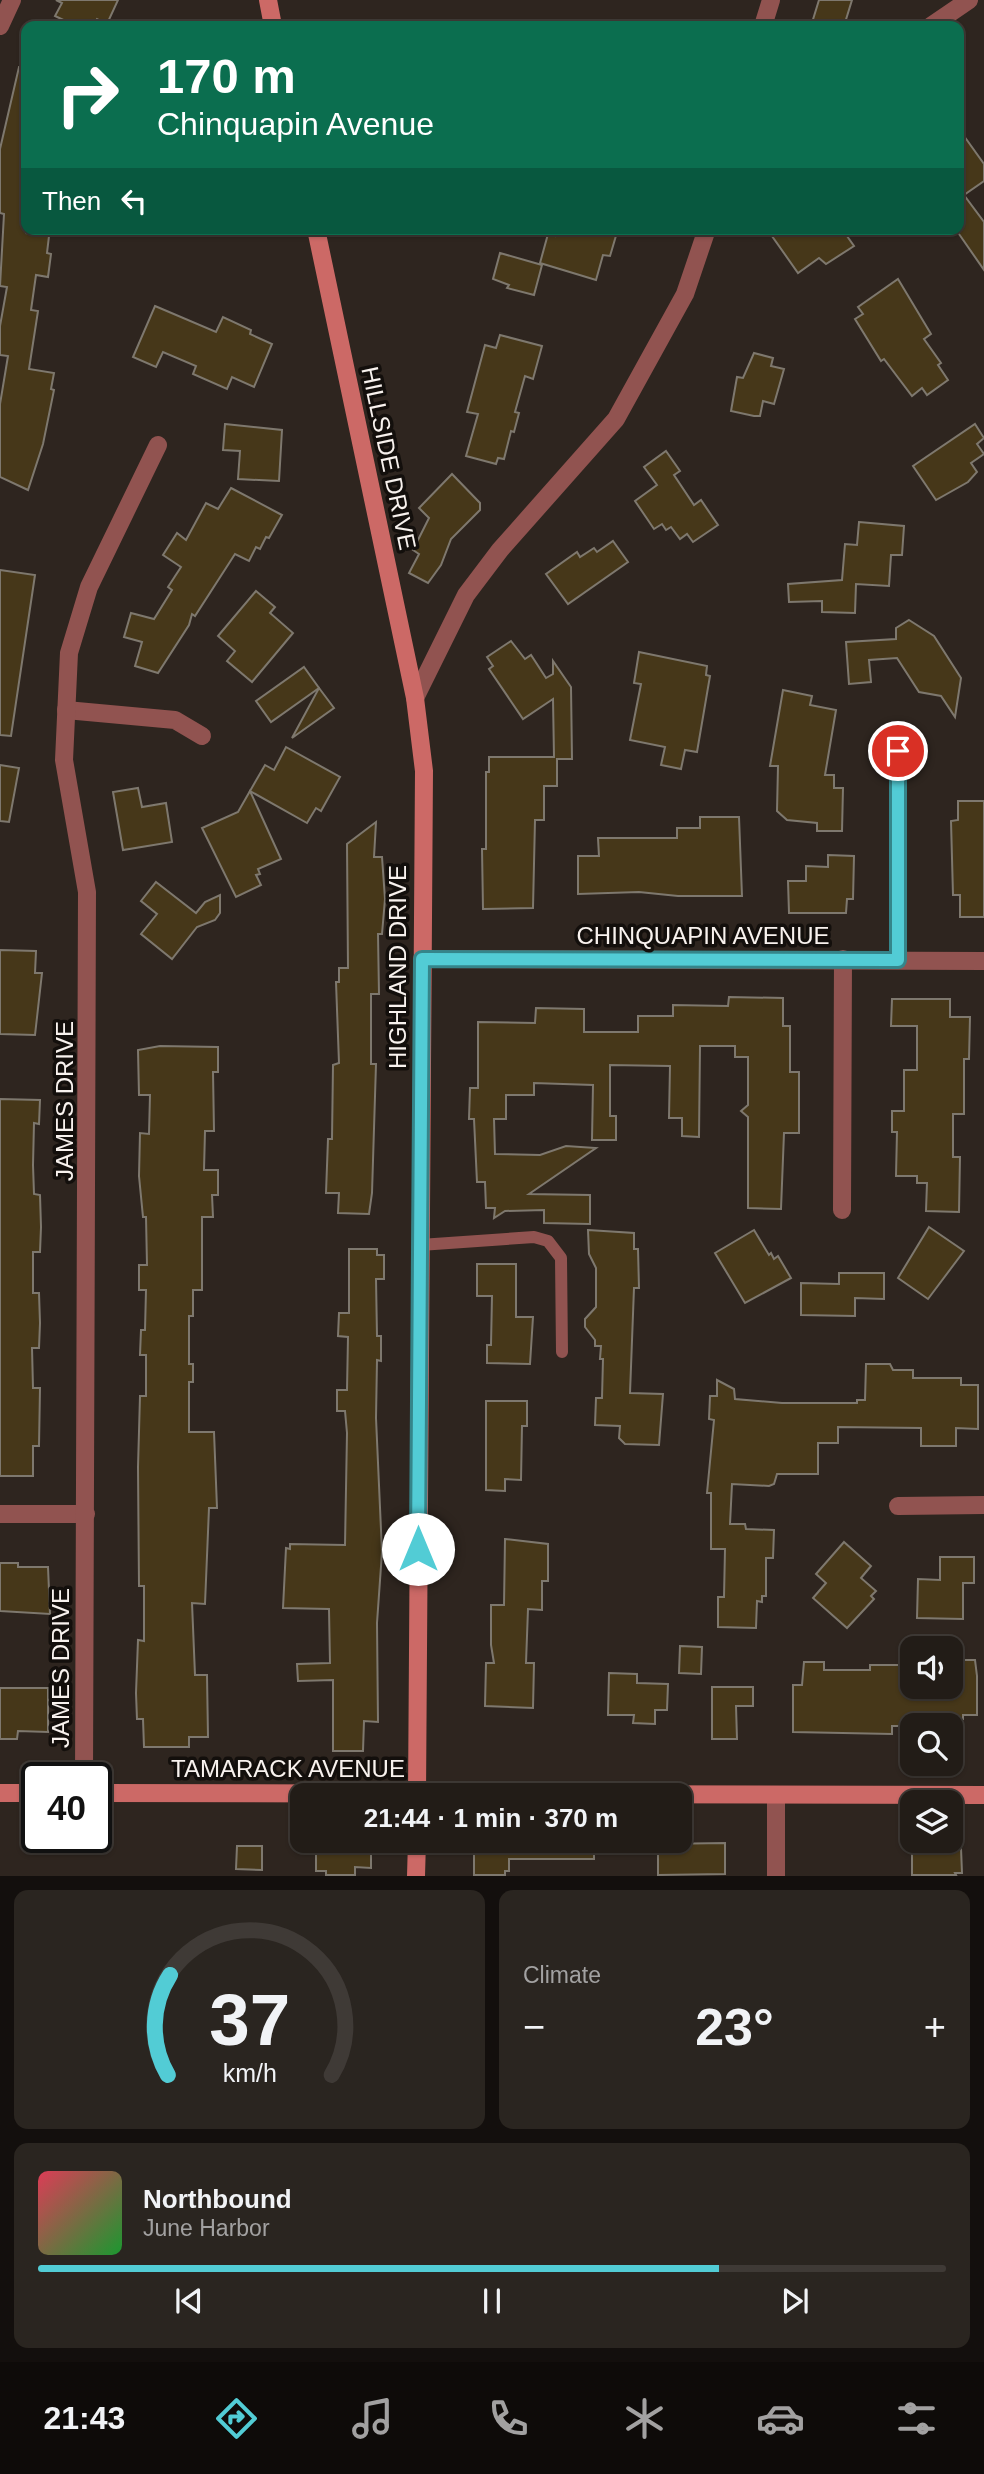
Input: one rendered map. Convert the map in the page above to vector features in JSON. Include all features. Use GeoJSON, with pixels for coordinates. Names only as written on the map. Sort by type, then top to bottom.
{"type":"FeatureCollection","features":[{"type":"Feature","properties":{"kind":"street"},"geometry":{"type":"LineString","coordinates":[[0,26],[12,0]]}},
{"type":"Feature","properties":{"kind":"street"},"geometry":{"type":"LineString","coordinates":[[268,0],[272,21]]}},
{"type":"Feature","properties":{"kind":"street"},"geometry":{"type":"LineString","coordinates":[[765,21],[771,0]]}},
{"type":"Feature","properties":{"kind":"street"},"geometry":{"type":"LineString","coordinates":[[938,21],[969,0]]}},
{"type":"Feature","properties":{"kind":"street","name":"HILLSIDE DRIVE"},"geometry":{"type":"LineString","coordinates":[[317,235],[415,698]]}},
{"type":"Feature","properties":{"kind":"street"},"geometry":{"type":"LineString","coordinates":[[415,698],[466,595],[500,550],[616,419],[685,294],[704,235]]}},
{"type":"Feature","properties":{"kind":"street","name":"JAMES DRIVE"},"geometry":{"type":"LineString","coordinates":[[84,1762],[87,891],[64,760],[69,653],[89,587],[158,446]]}},
{"type":"Feature","properties":{"kind":"street","name":"HIGHLAND DRIVE"},"geometry":{"type":"LineString","coordinates":[[415,698],[424,771],[417,1783]]}},
{"type":"Feature","properties":{"kind":"street"},"geometry":{"type":"LineString","coordinates":[[66,710],[175,720],[202,736]]}},
{"type":"Feature","properties":{"kind":"street"},"geometry":{"type":"LineString","coordinates":[[898,751],[898,960]]}},
{"type":"Feature","properties":{"kind":"street","name":"CHINQUAPIN AVENUE"},"geometry":{"type":"LineString","coordinates":[[422,959],[984,961]]}},
{"type":"Feature","properties":{"kind":"street"},"geometry":{"type":"LineString","coordinates":[[842,1210],[843,959]]}},
{"type":"Feature","properties":{"kind":"street"},"geometry":{"type":"LineString","coordinates":[[898,1506],[984,1505]]}},
{"type":"Feature","properties":{"kind":"street"},"geometry":{"type":"LineString","coordinates":[[0,1514],[86,1514]]}},
{"type":"Feature","properties":{"kind":"street"},"geometry":{"type":"LineString","coordinates":[[0,1793],[21,1793]]}},
{"type":"Feature","properties":{"kind":"street","name":"TAMARACK AVENUE"},"geometry":{"type":"LineString","coordinates":[[112,1793],[290,1794]]}},
{"type":"Feature","properties":{"kind":"street","name":"TAMARACK AVENUE"},"geometry":{"type":"LineString","coordinates":[[692,1795],[984,1795]]}},
{"type":"Feature","properties":{"kind":"street"},"geometry":{"type":"LineString","coordinates":[[776,1795],[776,1875]]}},
{"type":"Feature","properties":{"kind":"street"},"geometry":{"type":"LineString","coordinates":[[416,1875],[417,1853]]}},
{"type":"Feature","properties":{"kind":"lane"},"geometry":{"type":"LineString","coordinates":[[420,1245],[534,1237],[548,1241],[561,1258],[562,1352]]}},
{"type":"Feature","properties":{"kind":"building"},"geometry":{"type":"Polygon","coordinates":[[[56,0],[118,0],[108,21],[66,21],[55,16],[62,3],[56,0]]]}},
{"type":"Feature","properties":{"kind":"building"},"geometry":{"type":"Polygon","coordinates":[[[819,0],[852,0],[846,21],[813,21],[819,0]]]}},
{"type":"Feature","properties":{"kind":"building"},"geometry":{"type":"Polygon","coordinates":[[[21,67],[21,235],[49,236],[47,253],[51,254],[48,277],[36,275],[31,310],[38,311],[29,369],[54,373],[51,389],[54,390],[43,444],[28,490],[0,477],[0,404],[8,356],[0,355],[0,326],[7,287],[0,286],[4,214],[0,213],[0,149],[21,67]]]}},
{"type":"Feature","properties":{"kind":"building"},"geometry":{"type":"Polygon","coordinates":[[[964,136],[984,164],[984,181],[964,195],[964,136]]]}},
{"type":"Feature","properties":{"kind":"building"},"geometry":{"type":"Polygon","coordinates":[[[964,195],[984,222],[984,270],[960,235],[964,235],[964,195]]]}},
{"type":"Feature","properties":{"kind":"building"},"geometry":{"type":"Polygon","coordinates":[[[548,235],[616,235],[610,256],[603,255],[596,280],[540,263],[548,235]]]}},
{"type":"Feature","properties":{"kind":"building"},"geometry":{"type":"Polygon","coordinates":[[[771,235],[846,235],[854,246],[826,264],[819,258],[798,273],[771,235]]]}},
{"type":"Feature","properties":{"kind":"building"},"geometry":{"type":"Polygon","coordinates":[[[500,253],[542,265],[534,295],[507,288],[509,285],[493,279],[500,253]]]}},
{"type":"Feature","properties":{"kind":"building"},"geometry":{"type":"Polygon","coordinates":[[[898,279],[931,334],[924,339],[941,363],[938,365],[948,380],[927,395],[922,388],[912,396],[884,359],[881,361],[855,319],[863,314],[858,307],[898,279]]]}},
{"type":"Feature","properties":{"kind":"building"},"geometry":{"type":"Polygon","coordinates":[[[155,306],[216,332],[223,317],[251,330],[250,334],[272,344],[254,387],[232,377],[227,389],[193,374],[196,366],[163,352],[156,367],[133,357],[155,306]]]}},
{"type":"Feature","properties":{"kind":"building"},"geometry":{"type":"Polygon","coordinates":[[[500,335],[542,346],[533,379],[525,376],[515,412],[519,413],[504,459],[498,458],[496,464],[466,456],[478,414],[467,412],[485,345],[496,348],[500,335]]]}},
{"type":"Feature","properties":{"kind":"building"},"geometry":{"type":"Polygon","coordinates":[[[754,353],[773,358],[771,366],[784,369],[774,404],[763,401],[760,416],[731,411],[737,377],[743,378],[754,353]]]}},
{"type":"Feature","properties":{"kind":"building"},"geometry":{"type":"Polygon","coordinates":[[[225,424],[282,430],[279,481],[238,479],[240,451],[223,450],[225,424]]]}},
{"type":"Feature","properties":{"kind":"building"},"geometry":{"type":"Polygon","coordinates":[[[975,424],[984,438],[977,444],[984,454],[971,463],[977,472],[968,482],[936,500],[913,466],[975,424]]]}},
{"type":"Feature","properties":{"kind":"building"},"geometry":{"type":"Polygon","coordinates":[[[666,451],[680,471],[674,475],[694,505],[701,500],[718,525],[693,542],[687,534],[680,539],[671,527],[666,530],[662,524],[654,529],[635,501],[657,485],[644,467],[666,451]]]}},
{"type":"Feature","properties":{"kind":"building"},"geometry":{"type":"Polygon","coordinates":[[[452,474],[480,503],[480,510],[451,539],[441,565],[428,583],[409,573],[419,554],[413,550],[429,518],[419,508],[452,474]]]}},
{"type":"Feature","properties":{"kind":"building"},"geometry":{"type":"Polygon","coordinates":[[[231,488],[282,515],[269,538],[266,537],[260,549],[256,547],[249,561],[235,554],[195,616],[192,614],[189,625],[158,673],[135,666],[142,642],[124,637],[131,613],[154,619],[172,590],[168,587],[181,567],[163,555],[177,533],[186,540],[206,503],[218,509],[231,488]]]}},
{"type":"Feature","properties":{"kind":"building"},"geometry":{"type":"Polygon","coordinates":[[[859,522],[904,526],[902,555],[891,555],[889,586],[856,584],[855,613],[822,612],[822,601],[789,602],[788,584],[842,580],[845,544],[857,545],[859,522]]]}},
{"type":"Feature","properties":{"kind":"building"},"geometry":{"type":"Polygon","coordinates":[[[613,541],[628,562],[568,604],[546,574],[577,552],[580,557],[594,548],[597,552],[613,541]]]}},
{"type":"Feature","properties":{"kind":"building"},"geometry":{"type":"Polygon","coordinates":[[[0,570],[35,575],[11,736],[0,735],[0,570]]]}},
{"type":"Feature","properties":{"kind":"building"},"geometry":{"type":"Polygon","coordinates":[[[256,591],[275,607],[270,613],[293,633],[252,682],[227,661],[235,651],[218,636],[256,591]]]}},
{"type":"Feature","properties":{"kind":"building"},"geometry":{"type":"Polygon","coordinates":[[[909,620],[934,636],[961,678],[955,717],[941,696],[919,692],[897,658],[869,660],[871,682],[849,684],[846,642],[896,639],[896,628],[909,620]]]}},
{"type":"Feature","properties":{"kind":"building"},"geometry":{"type":"Polygon","coordinates":[[[511,641],[525,659],[531,655],[546,678],[553,674],[553,661],[571,687],[572,759],[557,759],[557,786],[544,786],[544,820],[535,820],[533,908],[483,909],[482,849],[486,849],[486,772],[489,772],[489,757],[554,757],[553,699],[523,719],[489,669],[493,666],[487,657],[511,641]]]}},
{"type":"Feature","properties":{"kind":"building"},"geometry":{"type":"Polygon","coordinates":[[[639,652],[707,666],[706,675],[710,676],[697,752],[685,750],[681,769],[661,765],[665,747],[630,740],[641,684],[634,683],[639,652]]]}},
{"type":"Feature","properties":{"kind":"building"},"geometry":{"type":"Polygon","coordinates":[[[304,667],[319,688],[271,722],[256,701],[304,667]]]}},
{"type":"Feature","properties":{"kind":"building"},"geometry":{"type":"Polygon","coordinates":[[[319,688],[334,708],[292,738],[319,688]]]}},
{"type":"Feature","properties":{"kind":"building"},"geometry":{"type":"Polygon","coordinates":[[[783,690],[812,696],[810,705],[836,710],[825,775],[834,775],[834,788],[843,788],[842,831],[817,831],[817,823],[787,820],[777,811],[778,766],[770,766],[783,690]]]}},
{"type":"Feature","properties":{"kind":"building"},"geometry":{"type":"Polygon","coordinates":[[[286,747],[340,777],[321,811],[316,808],[307,823],[250,791],[265,765],[274,770],[286,747]]]}},
{"type":"Feature","properties":{"kind":"building"},"geometry":{"type":"Polygon","coordinates":[[[0,765],[19,768],[9,822],[0,821],[0,765]]]}},
{"type":"Feature","properties":{"kind":"building"},"geometry":{"type":"Polygon","coordinates":[[[138,788],[142,807],[166,803],[172,842],[123,850],[113,792],[138,788]]]}},
{"type":"Feature","properties":{"kind":"building"},"geometry":{"type":"Polygon","coordinates":[[[250,791],[281,859],[258,869],[260,874],[256,875],[261,885],[236,897],[202,828],[238,812],[250,791]]]}},
{"type":"Feature","properties":{"kind":"building"},"geometry":{"type":"Polygon","coordinates":[[[958,801],[984,801],[984,917],[960,917],[960,895],[953,895],[951,821],[958,820],[958,801]]]}},
{"type":"Feature","properties":{"kind":"building"},"geometry":{"type":"Polygon","coordinates":[[[700,817],[739,817],[742,896],[678,896],[639,892],[578,894],[578,856],[599,856],[598,838],[677,838],[677,828],[700,828],[700,817]]]}},
{"type":"Feature","properties":{"kind":"building"},"geometry":{"type":"Polygon","coordinates":[[[376,822],[374,857],[382,857],[385,899],[382,934],[378,934],[379,994],[371,994],[371,1064],[376,1064],[372,1193],[369,1214],[338,1213],[339,1193],[326,1193],[328,1139],[332,1139],[333,1065],[339,1063],[336,982],[339,982],[339,968],[348,968],[347,844],[376,822]]]}},
{"type":"Feature","properties":{"kind":"building"},"geometry":{"type":"Polygon","coordinates":[[[828,855],[854,856],[853,899],[847,899],[846,913],[789,913],[788,881],[806,881],[806,866],[828,867],[828,855]]]}},
{"type":"Feature","properties":{"kind":"building"},"geometry":{"type":"Polygon","coordinates":[[[156,882],[196,913],[205,902],[220,895],[220,913],[215,920],[197,927],[172,959],[141,934],[157,914],[141,901],[156,882]]]}},
{"type":"Feature","properties":{"kind":"building"},"geometry":{"type":"Polygon","coordinates":[[[0,950],[36,951],[35,973],[42,973],[35,1035],[0,1034],[0,950]]]}},
{"type":"Feature","properties":{"kind":"building"},"geometry":{"type":"Polygon","coordinates":[[[729,997],[783,998],[783,1026],[790,1026],[790,1072],[799,1072],[799,1133],[784,1133],[781,1209],[748,1208],[748,1117],[741,1111],[748,1105],[748,1057],[735,1057],[735,1046],[700,1046],[699,1137],[682,1136],[682,1118],[669,1118],[670,1066],[610,1065],[610,1116],[616,1116],[616,1140],[592,1140],[593,1085],[534,1083],[534,1095],[506,1095],[506,1119],[494,1119],[495,1154],[540,1155],[566,1146],[596,1148],[529,1194],[590,1195],[590,1224],[544,1223],[544,1210],[505,1211],[494,1218],[495,1208],[486,1208],[485,1182],[477,1182],[474,1119],[469,1119],[470,1088],[478,1088],[478,1022],[535,1023],[536,1008],[584,1009],[584,1032],[638,1032],[638,1016],[673,1016],[673,1005],[728,1006],[729,997]]]}},
{"type":"Feature","properties":{"kind":"building"},"geometry":{"type":"Polygon","coordinates":[[[892,999],[950,999],[950,1017],[970,1017],[969,1059],[964,1059],[964,1114],[953,1114],[953,1157],[960,1157],[959,1212],[926,1211],[927,1183],[917,1183],[917,1176],[896,1176],[897,1132],[892,1132],[892,1111],[904,1111],[904,1070],[917,1070],[917,1026],[891,1026],[892,999]]]}},
{"type":"Feature","properties":{"kind":"building"},"geometry":{"type":"Polygon","coordinates":[[[160,1046],[218,1047],[218,1072],[213,1072],[214,1131],[205,1131],[204,1170],[218,1170],[218,1195],[212,1195],[213,1217],[202,1217],[202,1290],[193,1290],[193,1316],[189,1316],[189,1364],[193,1364],[193,1382],[189,1382],[189,1432],[214,1432],[217,1508],[209,1508],[205,1604],[192,1603],[195,1675],[207,1675],[208,1737],[189,1737],[189,1747],[144,1747],[143,1719],[137,1719],[138,1640],[144,1641],[144,1586],[139,1586],[138,1467],[140,1396],[146,1396],[146,1355],[140,1355],[141,1330],[145,1330],[146,1290],[139,1290],[139,1265],[147,1265],[146,1217],[143,1217],[139,1176],[140,1133],[149,1134],[150,1095],[139,1095],[138,1050],[160,1046]]]}},
{"type":"Feature","properties":{"kind":"building"},"geometry":{"type":"Polygon","coordinates":[[[0,1099],[40,1100],[39,1124],[34,1123],[33,1165],[34,1194],[40,1195],[41,1227],[40,1252],[33,1252],[33,1293],[39,1293],[40,1323],[39,1348],[32,1348],[33,1388],[40,1388],[39,1446],[33,1446],[33,1476],[0,1476],[0,1099]]]}},
{"type":"Feature","properties":{"kind":"building"},"geometry":{"type":"Polygon","coordinates":[[[929,1227],[964,1251],[928,1299],[898,1278],[929,1227]]]}},
{"type":"Feature","properties":{"kind":"building"},"geometry":{"type":"Polygon","coordinates":[[[588,1230],[634,1233],[634,1249],[638,1249],[639,1288],[634,1288],[630,1393],[663,1394],[659,1445],[625,1444],[619,1438],[620,1426],[595,1425],[596,1398],[602,1398],[603,1359],[600,1359],[601,1346],[595,1346],[595,1340],[585,1327],[585,1319],[596,1307],[596,1268],[589,1254],[588,1230]]]}},
{"type":"Feature","properties":{"kind":"building"},"geometry":{"type":"Polygon","coordinates":[[[754,1230],[769,1255],[771,1253],[774,1259],[778,1256],[791,1278],[745,1303],[715,1253],[754,1230]]]}},
{"type":"Feature","properties":{"kind":"building"},"geometry":{"type":"Polygon","coordinates":[[[349,1249],[377,1249],[377,1255],[384,1255],[384,1279],[376,1279],[377,1336],[381,1336],[381,1361],[377,1360],[376,1418],[382,1552],[377,1623],[378,1722],[364,1721],[363,1751],[333,1751],[333,1680],[298,1681],[297,1664],[330,1663],[329,1609],[283,1608],[286,1548],[290,1549],[290,1544],[345,1545],[347,1433],[345,1411],[337,1411],[337,1390],[347,1390],[348,1337],[338,1336],[339,1313],[349,1313],[349,1249]]]}},
{"type":"Feature","properties":{"kind":"building"},"geometry":{"type":"Polygon","coordinates":[[[477,1264],[516,1264],[516,1317],[533,1317],[530,1364],[487,1363],[487,1345],[491,1345],[492,1296],[477,1296],[477,1264]]]}},
{"type":"Feature","properties":{"kind":"building"},"geometry":{"type":"Polygon","coordinates":[[[839,1273],[884,1273],[884,1299],[855,1298],[855,1316],[801,1315],[801,1283],[839,1284],[839,1273]]]}},
{"type":"Feature","properties":{"kind":"building"},"geometry":{"type":"Polygon","coordinates":[[[866,1364],[890,1364],[893,1370],[913,1370],[913,1378],[961,1378],[961,1385],[978,1385],[978,1429],[956,1428],[956,1446],[921,1446],[921,1428],[838,1427],[838,1443],[818,1443],[818,1474],[777,1474],[774,1484],[769,1486],[732,1484],[730,1524],[745,1524],[746,1529],[774,1530],[773,1558],[766,1558],[766,1596],[762,1596],[762,1602],[757,1601],[756,1628],[718,1627],[718,1597],[724,1597],[725,1549],[711,1549],[711,1493],[707,1493],[714,1420],[709,1419],[710,1396],[717,1396],[717,1380],[734,1389],[735,1399],[782,1403],[857,1403],[857,1400],[865,1400],[866,1364]]]}},
{"type":"Feature","properties":{"kind":"building"},"geometry":{"type":"Polygon","coordinates":[[[486,1401],[527,1401],[527,1426],[522,1426],[521,1480],[505,1479],[505,1491],[486,1490],[486,1401]]]}},
{"type":"Feature","properties":{"kind":"building"},"geometry":{"type":"Polygon","coordinates":[[[505,1539],[548,1544],[548,1581],[542,1581],[542,1610],[528,1609],[526,1663],[534,1663],[533,1708],[485,1706],[486,1663],[494,1663],[491,1605],[504,1605],[505,1539]]]}},
{"type":"Feature","properties":{"kind":"building"},"geometry":{"type":"Polygon","coordinates":[[[844,1542],[871,1566],[861,1578],[876,1591],[871,1596],[874,1599],[847,1628],[813,1598],[826,1583],[816,1574],[844,1542]]]}},
{"type":"Feature","properties":{"kind":"building"},"geometry":{"type":"Polygon","coordinates":[[[940,1557],[974,1557],[974,1583],[963,1583],[963,1619],[917,1618],[918,1579],[940,1580],[940,1557]]]}},
{"type":"Feature","properties":{"kind":"building"},"geometry":{"type":"Polygon","coordinates":[[[0,1563],[18,1563],[18,1567],[48,1567],[50,1614],[0,1611],[0,1563]]]}},
{"type":"Feature","properties":{"kind":"building"},"geometry":{"type":"Polygon","coordinates":[[[680,1646],[702,1647],[701,1674],[679,1673],[680,1646]]]}},
{"type":"Feature","properties":{"kind":"building"},"geometry":{"type":"Polygon","coordinates":[[[963,1660],[975,1660],[977,1715],[900,1713],[900,1726],[892,1726],[892,1734],[793,1732],[793,1685],[802,1685],[804,1662],[824,1662],[824,1670],[870,1670],[870,1665],[900,1665],[900,1699],[963,1699],[963,1660]]]}},
{"type":"Feature","properties":{"kind":"building"},"geometry":{"type":"Polygon","coordinates":[[[609,1673],[637,1674],[637,1683],[668,1684],[667,1710],[655,1710],[655,1724],[633,1723],[634,1715],[608,1715],[609,1673]]]}},
{"type":"Feature","properties":{"kind":"building"},"geometry":{"type":"Polygon","coordinates":[[[712,1687],[753,1687],[753,1706],[736,1706],[737,1739],[712,1739],[712,1687]]]}},
{"type":"Feature","properties":{"kind":"building"},"geometry":{"type":"Polygon","coordinates":[[[0,1688],[48,1688],[48,1732],[18,1731],[17,1739],[0,1739],[0,1688]]]}},
{"type":"Feature","properties":{"kind":"building"},"geometry":{"type":"Polygon","coordinates":[[[692,1843],[725,1843],[725,1874],[658,1875],[658,1853],[692,1853],[692,1843]]]}},
{"type":"Feature","properties":{"kind":"building"},"geometry":{"type":"Polygon","coordinates":[[[237,1846],[262,1846],[262,1870],[236,1869],[237,1846]]]}},
{"type":"Feature","properties":{"kind":"building"},"geometry":{"type":"Polygon","coordinates":[[[316,1853],[371,1853],[371,1868],[355,1867],[355,1875],[326,1875],[326,1871],[316,1871],[316,1853]]]}},
{"type":"Feature","properties":{"kind":"building"},"geometry":{"type":"Polygon","coordinates":[[[474,1853],[594,1853],[594,1859],[509,1859],[509,1871],[505,1871],[505,1875],[474,1875],[474,1853]]]}},
{"type":"Feature","properties":{"kind":"building"},"geometry":{"type":"Polygon","coordinates":[[[912,1853],[961,1853],[962,1873],[912,1875],[912,1853]]]}},
{"type":"Feature","properties":{"kind":"route"},"geometry":{"type":"LineString","coordinates":[[418,1549],[422,959],[898,960],[898,751]]}}]}
